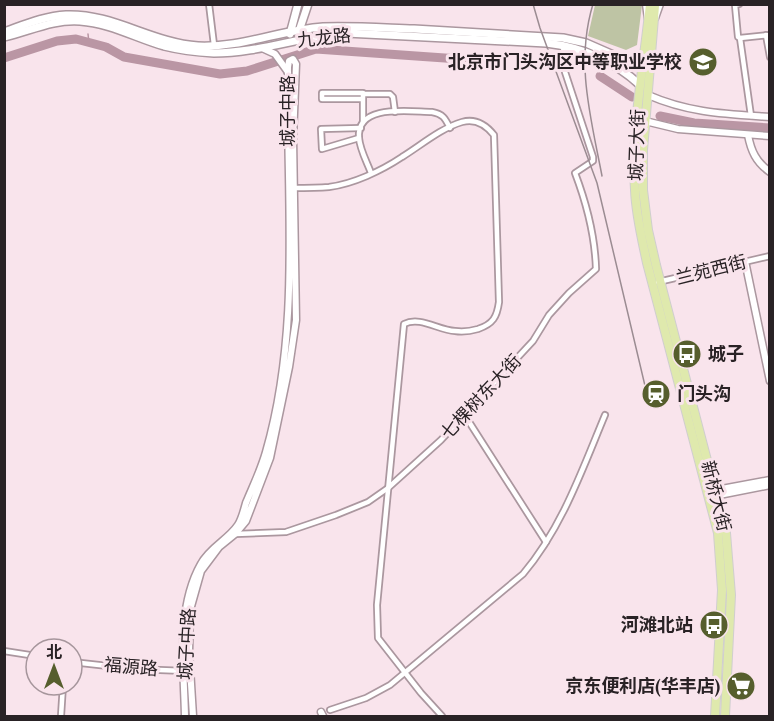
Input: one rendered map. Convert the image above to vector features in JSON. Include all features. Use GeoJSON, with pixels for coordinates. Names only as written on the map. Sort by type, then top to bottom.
{"type":"FeatureCollection","features":[{"type":"Feature","properties":{"kind":"main road"},"geometry":{"type":"LineString","coordinates":[[293,40],[291,31],[298,4]]}},
{"type":"Feature","properties":{"kind":"main road"},"geometry":{"type":"LineString","coordinates":[[293,40],[308,4]]}},
{"type":"Feature","properties":{"kind":"main road","name":"城子大街"},"geometry":{"type":"LineString","coordinates":[[648,4],[651,21],[645,121],[644,190],[656,283]]}},
{"type":"Feature","properties":{"kind":"main road","name":"城子大街"},"geometry":{"type":"LineString","coordinates":[[655,4],[644,57],[634,149],[638,220],[656,283]]}},
{"type":"Feature","properties":{"kind":"main road","name":"九龙路"},"geometry":{"type":"LineString","coordinates":[[4,32],[52,17],[80,15],[114,22],[177,43],[214,45],[248,41],[299,30],[364,27],[563,38],[586,43],[627,61],[634,62],[644,57]]}},
{"type":"Feature","properties":{"kind":"main road","name":"九龙路"},"geometry":{"type":"LineString","coordinates":[[4,37],[61,21],[80,21],[94,22],[165,46],[213,53],[246,51],[324,34],[346,33],[436,36],[563,45],[585,51],[626,73],[640,85]]}},
{"type":"Feature","properties":{"kind":"main road","name":"新桥大街"},"geometry":{"type":"LineString","coordinates":[[656,283],[712,493],[726,533],[731,574],[725,717]]}},
{"type":"Feature","properties":{"kind":"main road","name":"新桥大街"},"geometry":{"type":"LineString","coordinates":[[712,493],[722,566],[722,612],[715,717]]}},
{"type":"Feature","properties":{"kind":"street"},"geometry":{"type":"LineString","coordinates":[[208,4],[214,45]]}},
{"type":"Feature","properties":{"kind":"street"},"geometry":{"type":"LineString","coordinates":[[651,21],[660,4]]}},
{"type":"Feature","properties":{"kind":"street"},"geometry":{"type":"LineString","coordinates":[[739,4],[735,5],[738,37],[740,38],[751,116]]}},
{"type":"Feature","properties":{"kind":"street"},"geometry":{"type":"LineString","coordinates":[[740,38],[768,35],[770,57]]}},
{"type":"Feature","properties":{"kind":"street","name":"七棵树东大街"},"geometry":{"type":"LineString","coordinates":[[232,535],[286,532],[357,507],[388,488],[441,440],[533,341],[549,315],[596,269],[596,251],[580,187],[574,173],[593,161],[593,156],[565,72],[563,45]]}},
{"type":"Feature","properties":{"kind":"street"},"geometry":{"type":"LineString","coordinates":[[262,48],[275,54],[288,72]]}},
{"type":"Feature","properties":{"kind":"street","name":"城子中路"},"geometry":{"type":"LineString","coordinates":[[185,717],[186,611],[191,588],[201,563],[214,547],[232,535],[239,524],[266,452],[285,357],[290,293],[296,64],[293,59],[289,61],[288,72],[292,188]]}},
{"type":"Feature","properties":{"kind":"street"},"geometry":{"type":"LineString","coordinates":[[363,97],[322,93],[322,99],[363,97],[390,94],[393,97],[395,112]]}},
{"type":"Feature","properties":{"kind":"street"},"geometry":{"type":"LineString","coordinates":[[648,95],[681,108],[770,117]]}},
{"type":"Feature","properties":{"kind":"street"},"geometry":{"type":"LineString","coordinates":[[363,97],[363,122]]}},
{"type":"Feature","properties":{"kind":"street"},"geometry":{"type":"LineString","coordinates":[[363,111],[440,114],[450,128]]}},
{"type":"Feature","properties":{"kind":"street"},"geometry":{"type":"LineString","coordinates":[[371,173],[359,138],[360,128],[371,114],[383,112]]}},
{"type":"Feature","properties":{"kind":"street"},"geometry":{"type":"LineString","coordinates":[[645,121],[678,129],[770,136]]}},
{"type":"Feature","properties":{"kind":"street"},"geometry":{"type":"LineString","coordinates":[[292,188],[331,187],[371,173],[463,122],[476,122],[486,126],[494,135],[498,315],[489,325],[454,332],[419,322],[410,321],[404,324],[377,605],[378,638],[442,717]]}},
{"type":"Feature","properties":{"kind":"street"},"geometry":{"type":"LineString","coordinates":[[359,138],[322,149],[321,129],[360,128]]}},
{"type":"Feature","properties":{"kind":"street"},"geometry":{"type":"LineString","coordinates":[[748,135],[751,151],[762,166],[770,172]]}},
{"type":"Feature","properties":{"kind":"street","name":"兰苑西街"},"geometry":{"type":"LineString","coordinates":[[656,283],[770,256]]}},
{"type":"Feature","properties":{"kind":"street"},"geometry":{"type":"LineString","coordinates":[[745,261],[770,381]]}},
{"type":"Feature","properties":{"kind":"street"},"geometry":{"type":"LineString","coordinates":[[464,414],[546,542]]}},
{"type":"Feature","properties":{"kind":"street"},"geometry":{"type":"LineString","coordinates":[[330,710],[366,698],[390,685],[523,574],[538,557],[562,513],[605,416]]}},
{"type":"Feature","properties":{"kind":"street"},"geometry":{"type":"LineString","coordinates":[[712,493],[770,480]]}},
{"type":"Feature","properties":{"kind":"street"},"geometry":{"type":"LineString","coordinates":[[712,493],[770,485]]}},
{"type":"Feature","properties":{"kind":"street"},"geometry":{"type":"LineString","coordinates":[[4,651],[24,654]]}},
{"type":"Feature","properties":{"kind":"street","name":"福源路"},"geometry":{"type":"LineString","coordinates":[[84,663],[187,671]]}},
{"type":"Feature","properties":{"kind":"street","name":"城子中路"},"geometry":{"type":"LineString","coordinates":[[187,671],[194,717]]}},
{"type":"Feature","properties":{"kind":"street"},"geometry":{"type":"LineString","coordinates":[[61,717],[62,697]]}},
{"type":"Feature","properties":{"kind":"green space"},"geometry":{"type":"Polygon","coordinates":[[[595,5],[642,5],[637,45],[626,50],[588,36],[595,5]]]}},
{"type":"Feature","properties":{"kind":"waterway"},"geometry":{"type":"LineString","coordinates":[[88,34],[89,43]]}},
{"type":"Feature","properties":{"kind":"waterway"},"geometry":{"type":"LineString","coordinates":[[4,58],[57,41],[76,39],[106,47],[124,57],[220,74],[247,71],[316,49],[502,62]]}},
{"type":"Feature","properties":{"kind":"waterway"},"geometry":{"type":"LineString","coordinates":[[600,76],[632,97]]}},
{"type":"Feature","properties":{"kind":"waterway"},"geometry":{"type":"LineString","coordinates":[[660,116],[694,123],[770,128]]}},
{"type":"Feature","properties":{"kind":"railway"},"geometry":{"type":"LineString","coordinates":[[533,4],[597,183],[646,390]]}},
{"type":"Feature","properties":{"kind":"railway"},"geometry":{"type":"LineString","coordinates":[[593,4],[585,48],[585,69],[590,112],[602,176]]}},
{"type":"Feature","properties":{"kind":"place","name":"北京市门头沟区中等职业学校"},"geometry":{"type":"Point","coordinates":[703,62]}},
{"type":"Feature","properties":{"kind":"place","name":"城子"},"geometry":{"type":"Point","coordinates":[687,354]}},
{"type":"Feature","properties":{"kind":"place","name":"门头沟"},"geometry":{"type":"Point","coordinates":[656,394]}},
{"type":"Feature","properties":{"kind":"place","name":"河滩北站"},"geometry":{"type":"Point","coordinates":[714,625]}},
{"type":"Feature","properties":{"kind":"place","name":"京东便利店(华丰店)"},"geometry":{"type":"Point","coordinates":[741,686]}}]}
